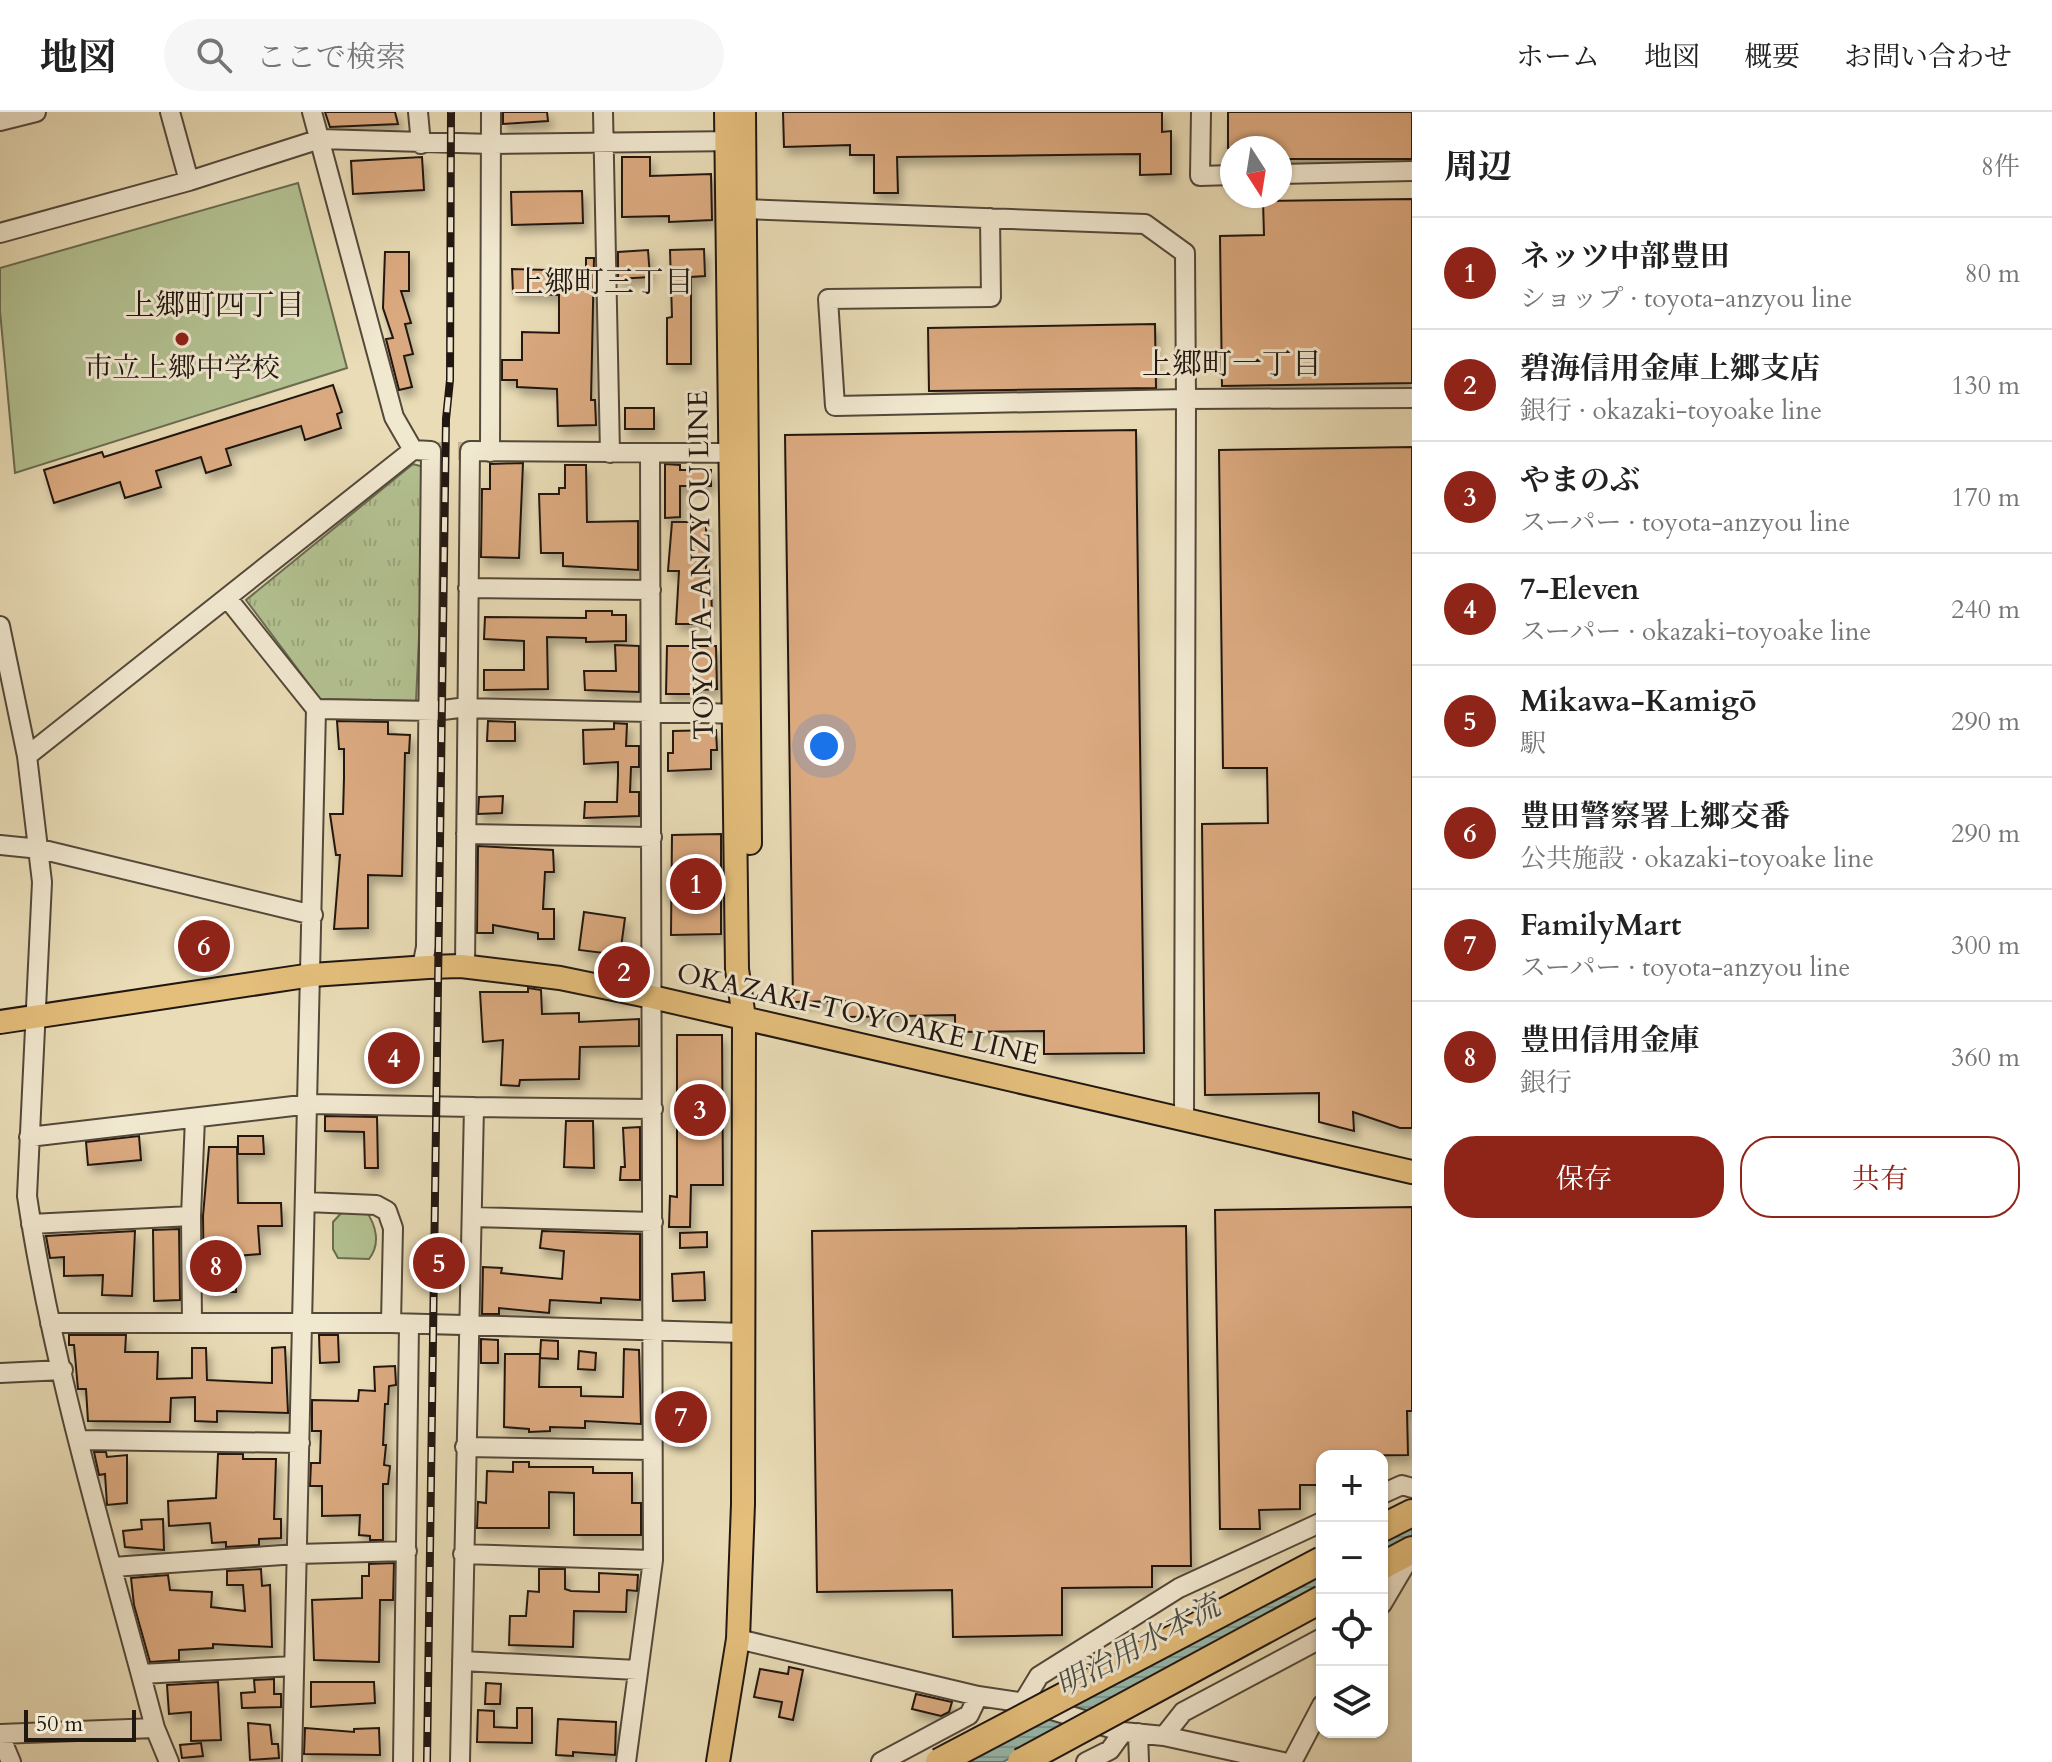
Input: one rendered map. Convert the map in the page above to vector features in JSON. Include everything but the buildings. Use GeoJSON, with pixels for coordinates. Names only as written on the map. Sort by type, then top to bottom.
{"type":"FeatureCollection","features":[{"type":"Feature","properties":{"kind":"highway"},"geometry":{"type":"LineString","coordinates":[[1388,1525],[1412,1513]]}},
{"type":"Feature","properties":{"kind":"highway"},"geometry":{"type":"LineString","coordinates":[[1388,1563],[1412,1551]]}},
{"type":"Feature","properties":{"kind":"highway"},"geometry":{"type":"LineString","coordinates":[[939,1762],[1316,1563]]}},
{"type":"Feature","properties":{"kind":"highway"},"geometry":{"type":"LineString","coordinates":[[1021,1762],[1316,1602]]}},
{"type":"Feature","properties":{"kind":"main road","name":"TOYOTA-ANZYOU LINE"},"geometry":{"type":"LineString","coordinates":[[726,112],[735,141],[744,209],[739,453]]}},
{"type":"Feature","properties":{"kind":"main road","name":"TOYOTA-ANZYOU LINE"},"geometry":{"type":"LineString","coordinates":[[718,1762],[738,1639],[744,1333],[744,1018],[751,974],[741,714],[735,141],[744,112]]}},
{"type":"Feature","properties":{"kind":"main road","name":"OKAZAKI-TOYOAKE LINE"},"geometry":{"type":"LineString","coordinates":[[0,1022],[312,975],[465,966],[560,978],[652,997],[1412,1172]]}},
{"type":"Feature","properties":{"kind":"street"},"geometry":{"type":"LineString","coordinates":[[0,121],[36,112]]}},
{"type":"Feature","properties":{"kind":"street"},"geometry":{"type":"LineString","coordinates":[[170,112],[189,181]]}},
{"type":"Feature","properties":{"kind":"street"},"geometry":{"type":"LineString","coordinates":[[312,112],[394,417],[413,450]]}},
{"type":"Feature","properties":{"kind":"street"},"geometry":{"type":"LineString","coordinates":[[418,112],[421,144]]}},
{"type":"Feature","properties":{"kind":"street"},"geometry":{"type":"LineString","coordinates":[[490,452],[491,112]]}},
{"type":"Feature","properties":{"kind":"street"},"geometry":{"type":"LineString","coordinates":[[603,112],[610,453]]}},
{"type":"Feature","properties":{"kind":"street"},"geometry":{"type":"LineString","coordinates":[[1201,112],[1200,176],[1220,175]]}},
{"type":"Feature","properties":{"kind":"street"},"geometry":{"type":"LineString","coordinates":[[0,233],[189,181],[320,139],[421,144],[735,141]]}},
{"type":"Feature","properties":{"kind":"street"},"geometry":{"type":"LineString","coordinates":[[1292,174],[1412,171]]}},
{"type":"Feature","properties":{"kind":"street"},"geometry":{"type":"LineString","coordinates":[[744,209],[1145,224],[1185,253],[1184,1120]]}},
{"type":"Feature","properties":{"kind":"street"},"geometry":{"type":"LineString","coordinates":[[990,218],[991,297],[828,299],[835,406],[1412,398]]}},
{"type":"Feature","properties":{"kind":"street"},"geometry":{"type":"LineString","coordinates":[[27,756],[413,450],[431,451],[426,947],[422,967]]}},
{"type":"Feature","properties":{"kind":"street"},"geometry":{"type":"LineString","coordinates":[[465,966],[470,451],[739,453]]}},
{"type":"Feature","properties":{"kind":"street"},"geometry":{"type":"LineString","coordinates":[[626,1762],[653,1560],[650,454]]}},
{"type":"Feature","properties":{"kind":"street"},"geometry":{"type":"LineString","coordinates":[[468,588],[651,590]]}},
{"type":"Feature","properties":{"kind":"street"},"geometry":{"type":"LineString","coordinates":[[228,599],[316,709],[310,1104],[292,1762]]}},
{"type":"Feature","properties":{"kind":"street"},"geometry":{"type":"LineString","coordinates":[[0,626],[1,648],[27,756],[42,882],[27,1196],[31,1224],[50,1323],[80,1440],[155,1728],[169,1762]]}},
{"type":"Feature","properties":{"kind":"street"},"geometry":{"type":"LineString","coordinates":[[316,709],[653,710],[741,714]]}},
{"type":"Feature","properties":{"kind":"street"},"geometry":{"type":"LineString","coordinates":[[466,834],[652,837]]}},
{"type":"Feature","properties":{"kind":"street"},"geometry":{"type":"LineString","coordinates":[[0,845],[40,849],[313,915]]}},
{"type":"Feature","properties":{"kind":"street"},"geometry":{"type":"LineString","coordinates":[[29,1137],[310,1104],[653,1109]]}},
{"type":"Feature","properties":{"kind":"street"},"geometry":{"type":"LineString","coordinates":[[460,1762],[474,1107]]}},
{"type":"Feature","properties":{"kind":"street"},"geometry":{"type":"LineString","coordinates":[[192,1322],[191,1216],[195,1118]]}},
{"type":"Feature","properties":{"kind":"street"},"geometry":{"type":"LineString","coordinates":[[307,1202],[376,1205],[387,1211],[393,1228],[400,1324],[407,1551],[403,1762]]}},
{"type":"Feature","properties":{"kind":"street"},"geometry":{"type":"LineString","coordinates":[[31,1224],[191,1216]]}},
{"type":"Feature","properties":{"kind":"street"},"geometry":{"type":"LineString","coordinates":[[472,1217],[653,1222]]}},
{"type":"Feature","properties":{"kind":"street"},"geometry":{"type":"LineString","coordinates":[[50,1323],[400,1324],[744,1333]]}},
{"type":"Feature","properties":{"kind":"street"},"geometry":{"type":"LineString","coordinates":[[0,1373],[63,1370]]}},
{"type":"Feature","properties":{"kind":"street"},"geometry":{"type":"LineString","coordinates":[[80,1440],[300,1443]]}},
{"type":"Feature","properties":{"kind":"street"},"geometry":{"type":"LineString","coordinates":[[465,1447],[652,1450]]}},
{"type":"Feature","properties":{"kind":"street"},"geometry":{"type":"LineString","coordinates":[[1388,1491],[1402,1485],[1412,1488]]}},
{"type":"Feature","properties":{"kind":"street"},"geometry":{"type":"LineString","coordinates":[[1027,1704],[1039,1676],[1179,1588],[1316,1525]]}},
{"type":"Feature","properties":{"kind":"street"},"geometry":{"type":"LineString","coordinates":[[113,1567],[297,1554],[407,1551]]}},
{"type":"Feature","properties":{"kind":"street"},"geometry":{"type":"LineString","coordinates":[[1388,1594],[1412,1551]]}},
{"type":"Feature","properties":{"kind":"street"},"geometry":{"type":"LineString","coordinates":[[463,1554],[653,1560]]}},
{"type":"Feature","properties":{"kind":"street"},"geometry":{"type":"LineString","coordinates":[[738,1639],[978,1696],[1027,1704],[1123,1730],[1283,1762]]}},
{"type":"Feature","properties":{"kind":"street"},"geometry":{"type":"LineString","coordinates":[[1164,1736],[1183,1712],[1316,1641]]}},
{"type":"Feature","properties":{"kind":"street"},"geometry":{"type":"LineString","coordinates":[[462,1661],[637,1670]]}},
{"type":"Feature","properties":{"kind":"street"},"geometry":{"type":"LineString","coordinates":[[141,1674],[294,1673]]}},
{"type":"Feature","properties":{"kind":"street"},"geometry":{"type":"LineString","coordinates":[[881,1762],[969,1715],[978,1696]]}},
{"type":"Feature","properties":{"kind":"street"},"geometry":{"type":"LineString","coordinates":[[1292,1762],[1316,1716]]}},
{"type":"Feature","properties":{"kind":"street"},"geometry":{"type":"LineString","coordinates":[[11,1762],[0,1735],[155,1728]]}},
{"type":"Feature","properties":{"kind":"street"},"geometry":{"type":"LineString","coordinates":[[1086,1762],[1110,1750],[1123,1730]]}},
{"type":"Feature","properties":{"kind":"street"},"geometry":{"type":"LineString","coordinates":[[1123,1730],[1139,1762]]}},
{"type":"Feature","properties":{"kind":"green space"},"geometry":{"type":"Polygon","coordinates":[[[298,183],[347,368],[15,473],[0,311],[0,268],[298,183]]]}},
{"type":"Feature","properties":{"kind":"green space"},"geometry":{"type":"Polygon","coordinates":[[[413,464],[427,468],[416,701],[320,699],[246,600],[413,464]]]}},
{"type":"Feature","properties":{"kind":"green space"},"geometry":{"type":"Polygon","coordinates":[[[344,1210],[366,1211],[369,1216],[375,1228],[376,1241],[369,1259],[338,1258],[333,1249],[333,1222],[344,1210]]]}},
{"type":"Feature","properties":{"kind":"water"},"geometry":{"type":"Polygon","coordinates":[[[1412,1514],[1412,1538],[1388,1553],[1388,1532],[1412,1514]]]}},
{"type":"Feature","properties":{"kind":"water"},"geometry":{"type":"Polygon","coordinates":[[[1316,1572],[1316,1593],[1003,1762],[962,1762],[1316,1572]]]}},
{"type":"Feature","properties":{"kind":"tunnel"},"geometry":{"type":"LineString","coordinates":[[431,451],[470,451]]}},
{"type":"Feature","properties":{"kind":"railway"},"geometry":{"type":"LineString","coordinates":[[427,1762],[446,419],[450,380],[451,112]]}},
{"type":"Feature","properties":{"kind":"place","name":"市立上郷中学校"},"geometry":{"type":"Point","coordinates":[182,339]}},
{"type":"Feature","properties":{"kind":"place","name":"ネッツ中部豊田"},"geometry":{"type":"Point","coordinates":[696,884]}},
{"type":"Feature","properties":{"kind":"place","name":"豊田警察署上郷交番"},"geometry":{"type":"Point","coordinates":[204,946]}},
{"type":"Feature","properties":{"kind":"place","name":"碧海信用金庫上郷支店"},"geometry":{"type":"Point","coordinates":[624,972]}},
{"type":"Feature","properties":{"kind":"place","name":"7-Eleven"},"geometry":{"type":"Point","coordinates":[394,1058]}},
{"type":"Feature","properties":{"kind":"place","name":"やまのぶ"},"geometry":{"type":"Point","coordinates":[700,1110]}},
{"type":"Feature","properties":{"kind":"place","name":"Mikawa-Kamigō"},"geometry":{"type":"Point","coordinates":[439,1263]}},
{"type":"Feature","properties":{"kind":"place","name":"豊田信用金庫"},"geometry":{"type":"Point","coordinates":[216,1266]}},
{"type":"Feature","properties":{"kind":"place","name":"FamilyMart"},"geometry":{"type":"Point","coordinates":[681,1417]}},
{"type":"Feature","properties":{"kind":"district","name":"上郷町三丁目"},"geometry":{"type":"Point","coordinates":[604,282]}},
{"type":"Feature","properties":{"kind":"district","name":"上郷町四丁目"},"geometry":{"type":"Point","coordinates":[215,305]}},
{"type":"Feature","properties":{"kind":"district","name":"上郷町一丁目"},"geometry":{"type":"Point","coordinates":[1232,364]}},
{"type":"Feature","properties":{"kind":"water label","name":"明治用水本流"},"geometry":{"type":"Point","coordinates":[1138,1646]}}]}
